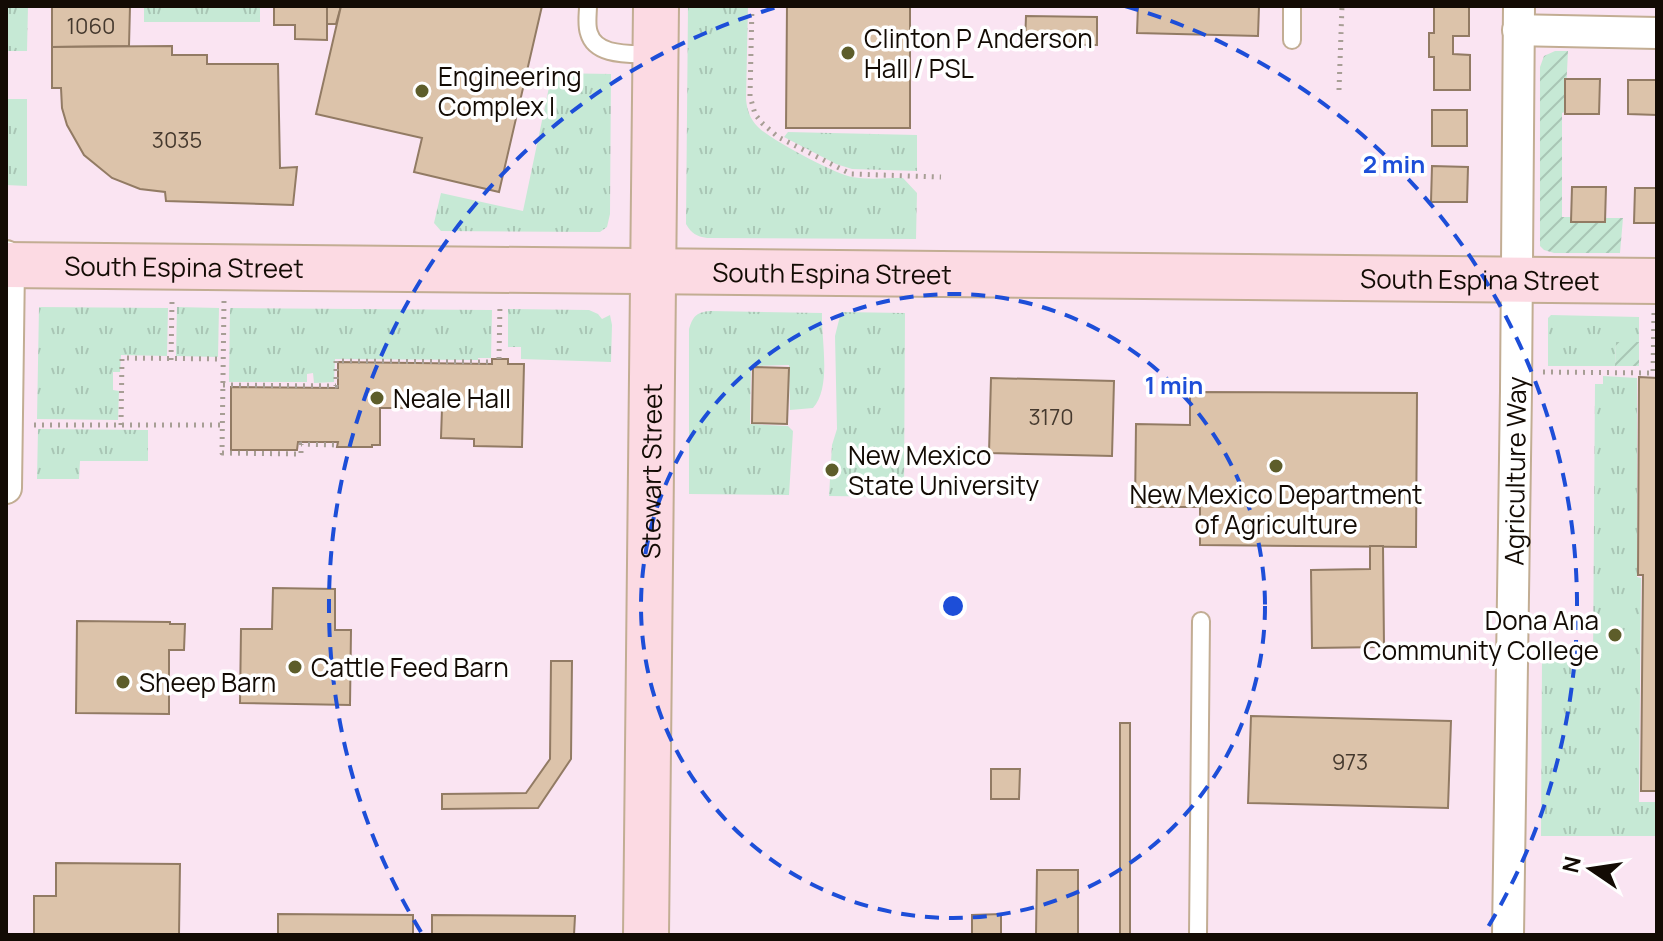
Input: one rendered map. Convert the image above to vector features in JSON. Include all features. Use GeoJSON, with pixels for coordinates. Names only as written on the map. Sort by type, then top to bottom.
{"type":"FeatureCollection","features":[{"type":"Feature","properties":{"kind":"street","name":"Stewart Street"},"geometry":{"type":"LineString","coordinates":[[646,935],[656,6]]}},
{"type":"Feature","properties":{"kind":"street"},"geometry":{"type":"LineString","coordinates":[[1518,18],[1657,33]]}},
{"type":"Feature","properties":{"kind":"street","name":"Agriculture Way"},"geometry":{"type":"LineString","coordinates":[[1508,935],[1518,18]]}},
{"type":"Feature","properties":{"kind":"street"},"geometry":{"type":"LineString","coordinates":[[6,488],[7,262]]}},
{"type":"Feature","properties":{"kind":"street","name":"South Espina Street"},"geometry":{"type":"LineString","coordinates":[[7,262],[1517,280],[1655,296]]}},
{"type":"Feature","properties":{"kind":"lane"},"geometry":{"type":"LineString","coordinates":[[588,6],[588,32],[595,45],[607,51],[655,55]]}},
{"type":"Feature","properties":{"kind":"lane"},"geometry":{"type":"LineString","coordinates":[[1292,6],[1292,40]]}},
{"type":"Feature","properties":{"kind":"lane"},"geometry":{"type":"LineString","coordinates":[[1198,935],[1201,621]]}},
{"type":"Feature","properties":{"kind":"path"},"geometry":{"type":"LineString","coordinates":[[752,6],[750,96],[755,114],[762,123],[778,137],[851,174],[941,177]]}},
{"type":"Feature","properties":{"kind":"path"},"geometry":{"type":"LineString","coordinates":[[1339,90],[1342,6]]}},
{"type":"Feature","properties":{"kind":"path"},"geometry":{"type":"LineString","coordinates":[[1543,372],[1653,373],[1655,296]]}},
{"type":"Feature","properties":{"kind":"path"},"geometry":{"type":"LineString","coordinates":[[171,360],[172,301]]}},
{"type":"Feature","properties":{"kind":"path"},"geometry":{"type":"LineString","coordinates":[[224,301],[222,453],[301,454],[301,444],[337,445]]}},
{"type":"Feature","properties":{"kind":"path"},"geometry":{"type":"LineString","coordinates":[[499,359],[500,304]]}},
{"type":"Feature","properties":{"kind":"path"},"geometry":{"type":"LineString","coordinates":[[121,425],[122,358],[223,359]]}},
{"type":"Feature","properties":{"kind":"path"},"geometry":{"type":"LineString","coordinates":[[223,385],[336,386],[336,361],[492,362]]}},
{"type":"Feature","properties":{"kind":"path"},"geometry":{"type":"LineString","coordinates":[[34,425],[223,425]]}},
{"type":"Feature","properties":{"kind":"shaded area","name":"New Mexico State University"},"geometry":{"type":"Polygon","coordinates":[[[6,6],[1657,6],[1657,935],[6,935],[6,6]]]}},
{"type":"Feature","properties":{"kind":"green space"},"geometry":{"type":"Polygon","coordinates":[[[6,6],[28,6],[27,51],[6,51],[6,6]]]}},
{"type":"Feature","properties":{"kind":"green space"},"geometry":{"type":"Polygon","coordinates":[[[144,6],[260,6],[260,22],[144,22],[144,6]]]}},
{"type":"Feature","properties":{"kind":"green space"},"geometry":{"type":"Polygon","coordinates":[[[688,6],[748,6],[746,99],[753,121],[765,133],[789,148],[844,175],[903,178],[917,193],[916,239],[707,238],[692,232],[686,224],[688,6]]]}},
{"type":"Feature","properties":{"kind":"green space"},"geometry":{"type":"Polygon","coordinates":[[[1555,51],[1568,51],[1565,112],[1562,113],[1562,217],[1571,217],[1572,222],[1605,222],[1605,218],[1623,218],[1620,253],[1554,253],[1540,246],[1540,67],[1544,56],[1555,51]]]}},
{"type":"Feature","properties":{"kind":"green space"},"geometry":{"type":"Polygon","coordinates":[[[552,73],[611,74],[610,214],[607,227],[600,232],[441,231],[434,223],[441,193],[523,211],[552,73]]]}},
{"type":"Feature","properties":{"kind":"green space"},"geometry":{"type":"Polygon","coordinates":[[[6,99],[27,99],[27,186],[6,185],[6,99]]]}},
{"type":"Feature","properties":{"kind":"green space"},"geometry":{"type":"Polygon","coordinates":[[[788,132],[917,135],[917,171],[852,169],[784,137],[788,132]]]}},
{"type":"Feature","properties":{"kind":"green space"},"geometry":{"type":"Polygon","coordinates":[[[39,307],[168,308],[167,356],[121,355],[120,372],[113,372],[113,390],[119,391],[118,420],[37,419],[39,307]]]}},
{"type":"Feature","properties":{"kind":"green space"},"geometry":{"type":"Polygon","coordinates":[[[177,307],[219,308],[218,357],[176,356],[177,307]]]}},
{"type":"Feature","properties":{"kind":"green space"},"geometry":{"type":"Polygon","coordinates":[[[230,308],[492,310],[491,358],[335,359],[334,382],[314,383],[313,373],[307,374],[307,382],[229,382],[230,308]]]}},
{"type":"Feature","properties":{"kind":"green space"},"geometry":{"type":"Polygon","coordinates":[[[508,309],[589,310],[602,319],[610,315],[611,362],[521,359],[521,347],[508,347],[508,309]]]}},
{"type":"Feature","properties":{"kind":"green space"},"geometry":{"type":"Polygon","coordinates":[[[710,311],[822,313],[824,376],[819,399],[813,408],[790,410],[789,365],[751,366],[750,424],[788,426],[793,431],[789,495],[689,494],[689,329],[696,316],[710,311]]]}},
{"type":"Feature","properties":{"kind":"green space"},"geometry":{"type":"Polygon","coordinates":[[[841,312],[905,313],[904,497],[829,496],[832,445],[837,429],[835,336],[841,312]]]}},
{"type":"Feature","properties":{"kind":"green space"},"geometry":{"type":"Polygon","coordinates":[[[1551,315],[1639,317],[1639,342],[1616,343],[1615,366],[1548,366],[1548,318],[1551,315]]]}},
{"type":"Feature","properties":{"kind":"green space"},"geometry":{"type":"Polygon","coordinates":[[[1616,342],[1639,342],[1639,366],[1615,366],[1616,342]]]}},
{"type":"Feature","properties":{"kind":"green space"},"geometry":{"type":"Polygon","coordinates":[[[1603,376],[1637,378],[1637,577],[1641,578],[1639,802],[1657,802],[1657,836],[1541,836],[1542,660],[1593,660],[1595,384],[1603,384],[1603,376]]]}},
{"type":"Feature","properties":{"kind":"green space"},"geometry":{"type":"Polygon","coordinates":[[[38,429],[148,430],[148,461],[80,461],[79,479],[37,479],[38,429]]]}},
{"type":"Feature","properties":{"kind":"building"},"geometry":{"type":"Polygon","coordinates":[[[52,6],[130,6],[129,46],[52,47],[52,6]]]}},
{"type":"Feature","properties":{"kind":"building"},"geometry":{"type":"Polygon","coordinates":[[[274,6],[327,6],[327,40],[295,39],[295,25],[274,25],[274,6]]]}},
{"type":"Feature","properties":{"kind":"building"},"geometry":{"type":"Polygon","coordinates":[[[327,6],[341,6],[336,24],[327,24],[327,6]]]}},
{"type":"Feature","properties":{"kind":"building","name":"Engineering Complex I"},"geometry":{"type":"Polygon","coordinates":[[[341,6],[542,6],[499,192],[414,172],[422,138],[316,114],[341,6]]]}},
{"type":"Feature","properties":{"kind":"building","name":"Clinton P Anderson Hall / PSL"},"geometry":{"type":"Polygon","coordinates":[[[787,6],[910,6],[910,128],[786,128],[787,6]]]}},
{"type":"Feature","properties":{"kind":"building"},"geometry":{"type":"Polygon","coordinates":[[[1138,6],[1259,6],[1258,36],[1137,33],[1138,6]]]}},
{"type":"Feature","properties":{"kind":"building"},"geometry":{"type":"Polygon","coordinates":[[[1434,6],[1469,6],[1469,36],[1453,36],[1453,54],[1470,55],[1470,90],[1434,90],[1434,57],[1429,57],[1429,33],[1434,33],[1434,6]]]}},
{"type":"Feature","properties":{"kind":"building"},"geometry":{"type":"Polygon","coordinates":[[[1026,16],[1097,17],[1097,45],[1025,44],[1026,16]]]}},
{"type":"Feature","properties":{"kind":"building"},"geometry":{"type":"Polygon","coordinates":[[[172,46],[172,55],[207,55],[207,64],[278,64],[280,168],[297,167],[293,205],[166,201],[165,192],[140,189],[112,178],[84,155],[67,125],[61,88],[52,88],[52,47],[172,46]]]}},
{"type":"Feature","properties":{"kind":"building"},"geometry":{"type":"Polygon","coordinates":[[[1565,79],[1600,79],[1599,114],[1565,114],[1565,79]]]}},
{"type":"Feature","properties":{"kind":"building"},"geometry":{"type":"Polygon","coordinates":[[[1628,80],[1657,80],[1657,115],[1628,114],[1628,80]]]}},
{"type":"Feature","properties":{"kind":"building"},"geometry":{"type":"Polygon","coordinates":[[[1432,110],[1467,110],[1467,146],[1432,146],[1432,110]]]}},
{"type":"Feature","properties":{"kind":"building"},"geometry":{"type":"Polygon","coordinates":[[[1432,166],[1468,167],[1467,202],[1431,202],[1432,166]]]}},
{"type":"Feature","properties":{"kind":"building"},"geometry":{"type":"Polygon","coordinates":[[[1572,187],[1606,187],[1605,222],[1571,222],[1572,187]]]}},
{"type":"Feature","properties":{"kind":"building"},"geometry":{"type":"Polygon","coordinates":[[[1635,188],[1657,188],[1657,223],[1634,223],[1635,188]]]}},
{"type":"Feature","properties":{"kind":"building","name":"Neale Hall"},"geometry":{"type":"Polygon","coordinates":[[[492,359],[508,359],[508,364],[524,364],[522,447],[474,446],[474,439],[441,438],[442,408],[380,408],[380,445],[337,447],[338,442],[298,442],[297,450],[231,450],[231,387],[338,388],[338,362],[492,364],[492,359]]]}},
{"type":"Feature","properties":{"kind":"building"},"geometry":{"type":"Polygon","coordinates":[[[753,367],[789,368],[787,424],[752,423],[753,367]]]}},
{"type":"Feature","properties":{"kind":"building"},"geometry":{"type":"Polygon","coordinates":[[[1639,377],[1657,378],[1657,791],[1641,791],[1643,575],[1638,575],[1639,377]]]}},
{"type":"Feature","properties":{"kind":"building"},"geometry":{"type":"Polygon","coordinates":[[[991,378],[1114,381],[1112,456],[989,453],[991,378]]]}},
{"type":"Feature","properties":{"kind":"building","name":"New Mexico Department of Agriculture"},"geometry":{"type":"Polygon","coordinates":[[[1190,392],[1417,393],[1416,547],[1200,545],[1200,507],[1135,507],[1136,424],[1190,425],[1190,392]]]}},
{"type":"Feature","properties":{"kind":"building"},"geometry":{"type":"Polygon","coordinates":[[[1370,546],[1383,546],[1384,647],[1312,648],[1311,570],[1370,569],[1370,546]]]}},
{"type":"Feature","properties":{"kind":"building","name":"Cattle Feed Barn"},"geometry":{"type":"Polygon","coordinates":[[[273,588],[335,589],[335,630],[351,630],[350,705],[240,703],[241,629],[272,629],[273,588]]]}},
{"type":"Feature","properties":{"kind":"building","name":"Sheep Barn"},"geometry":{"type":"Polygon","coordinates":[[[77,621],[185,624],[184,650],[169,650],[169,714],[76,713],[77,621]]]}},
{"type":"Feature","properties":{"kind":"building"},"geometry":{"type":"Polygon","coordinates":[[[551,661],[572,661],[571,759],[538,808],[442,809],[442,794],[526,793],[550,759],[551,661]]]}},
{"type":"Feature","properties":{"kind":"building"},"geometry":{"type":"Polygon","coordinates":[[[1251,716],[1451,721],[1448,808],[1248,803],[1251,716]]]}},
{"type":"Feature","properties":{"kind":"building"},"geometry":{"type":"Polygon","coordinates":[[[1120,723],[1130,723],[1130,935],[1120,935],[1120,723]]]}},
{"type":"Feature","properties":{"kind":"building"},"geometry":{"type":"Polygon","coordinates":[[[991,769],[1020,769],[1019,799],[991,799],[991,769]]]}},
{"type":"Feature","properties":{"kind":"building"},"geometry":{"type":"Polygon","coordinates":[[[56,863],[180,864],[179,935],[34,935],[34,896],[56,896],[56,863]]]}},
{"type":"Feature","properties":{"kind":"building"},"geometry":{"type":"Polygon","coordinates":[[[1037,870],[1078,870],[1078,935],[1036,935],[1037,870]]]}},
{"type":"Feature","properties":{"kind":"building"},"geometry":{"type":"Polygon","coordinates":[[[278,914],[413,915],[413,935],[278,935],[278,914]]]}},
{"type":"Feature","properties":{"kind":"building"},"geometry":{"type":"Polygon","coordinates":[[[1001,914],[1001,935],[972,935],[972,915],[1001,914]]]}},
{"type":"Feature","properties":{"kind":"building"},"geometry":{"type":"Polygon","coordinates":[[[432,915],[575,916],[574,935],[432,935],[432,915]]]}},
{"type":"Feature","properties":{"kind":"place","name":"Clinton P Anderson Hall / PSL"},"geometry":{"type":"Point","coordinates":[848,53]}},
{"type":"Feature","properties":{"kind":"place","name":"Engineering Complex I"},"geometry":{"type":"Point","coordinates":[422,91]}},
{"type":"Feature","properties":{"kind":"place","name":"Neale Hall"},"geometry":{"type":"Point","coordinates":[377,398]}},
{"type":"Feature","properties":{"kind":"place","name":"New Mexico Department of Agriculture"},"geometry":{"type":"Point","coordinates":[1276,466]}},
{"type":"Feature","properties":{"kind":"place","name":"New Mexico State University"},"geometry":{"type":"Point","coordinates":[832,470]}},
{"type":"Feature","properties":{"kind":"place","name":"Dona Ana Community College"},"geometry":{"type":"Point","coordinates":[1615,635]}},
{"type":"Feature","properties":{"kind":"place","name":"Cattle Feed Barn"},"geometry":{"type":"Point","coordinates":[295,667]}},
{"type":"Feature","properties":{"kind":"place","name":"Sheep Barn"},"geometry":{"type":"Point","coordinates":[123,682]}}]}
